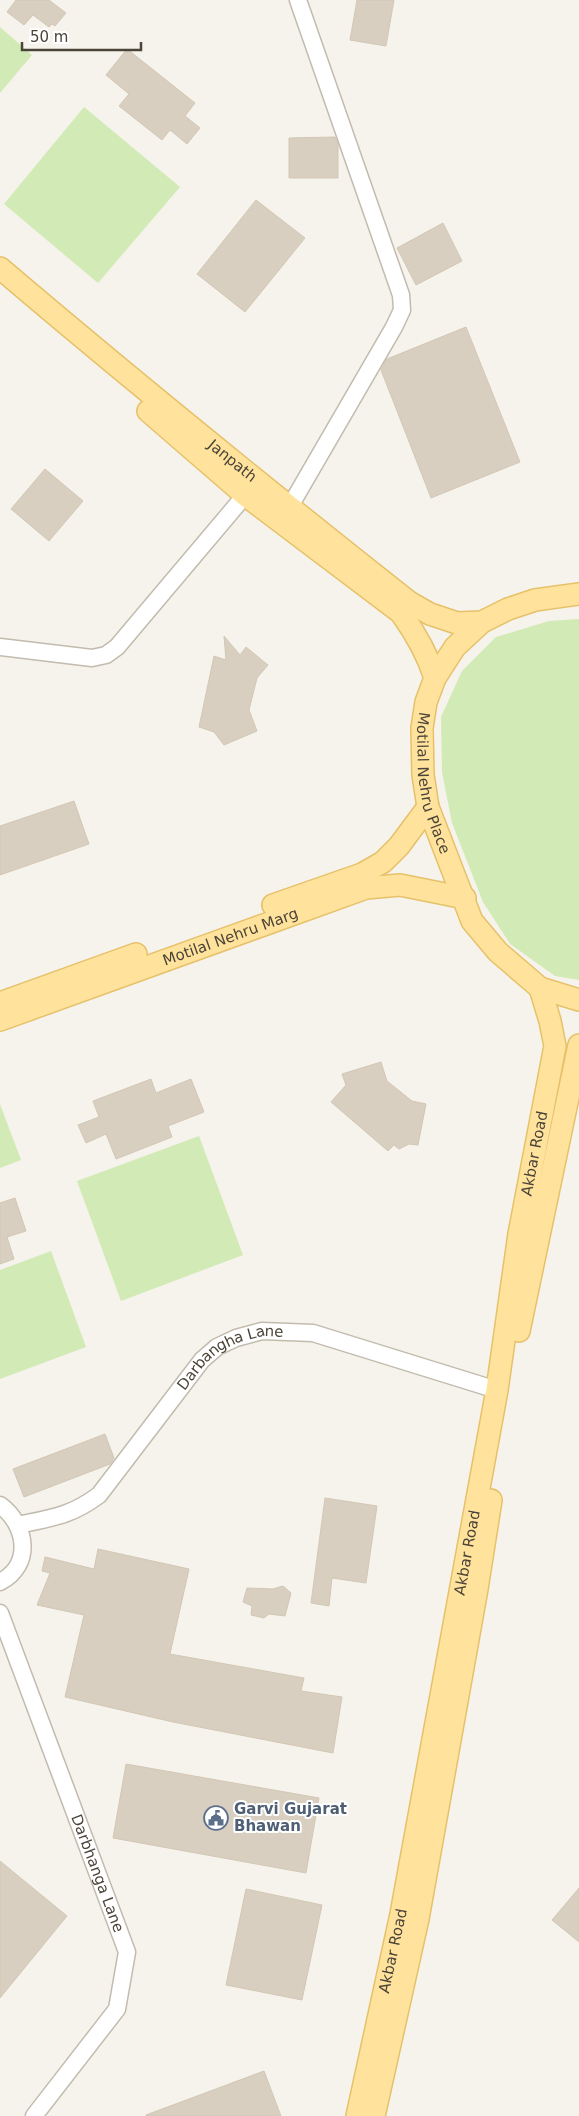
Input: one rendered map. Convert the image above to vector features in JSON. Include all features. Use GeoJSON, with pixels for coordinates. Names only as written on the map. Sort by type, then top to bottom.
{"type":"FeatureCollection","features":[{"type":"Feature","properties":{"kind":"main road","name":"Janpath"},"geometry":{"type":"LineString","coordinates":[[0,268],[87,342],[251,488],[289,508],[409,602],[430,614],[457,623],[482,622]]}},
{"type":"Feature","properties":{"kind":"main road","name":"Janpath"},"geometry":{"type":"LineString","coordinates":[[0,282],[401,613],[417,635],[428,656],[435,678]]}},
{"type":"Feature","properties":{"kind":"main road","name":"Motilal Nehru Place"},"geometry":{"type":"LineString","coordinates":[[579,594],[535,600],[508,609],[482,622],[455,647],[435,678],[426,702],[422,728],[423,774],[428,807],[465,898],[472,922],[498,952],[540,988],[579,1000]]}},
{"type":"Feature","properties":{"kind":"main road","name":"Motilal Nehru Marg"},"geometry":{"type":"LineString","coordinates":[[0,1003],[362,874],[383,862],[399,846],[428,807]]}},
{"type":"Feature","properties":{"kind":"main road","name":"Motilal Nehru Marg"},"geometry":{"type":"LineString","coordinates":[[0,1020],[366,888],[400,885],[465,898]]}},
{"type":"Feature","properties":{"kind":"main road","name":"Akbar Road"},"geometry":{"type":"LineString","coordinates":[[357,2116],[401,1914],[497,1390],[519,1234],[554,1046],[550,1021],[540,988]]}},
{"type":"Feature","properties":{"kind":"main road","name":"Akbar Road"},"geometry":{"type":"LineString","coordinates":[[374,2116],[418,1919],[477,1589],[522,1314],[579,1046]]}},
{"type":"Feature","properties":{"kind":"street"},"geometry":{"type":"LineString","coordinates":[[289,508],[402,310],[401,295],[298,0]]}},
{"type":"Feature","properties":{"kind":"street"},"geometry":{"type":"LineString","coordinates":[[0,647],[92,658],[106,655],[117,646],[251,488]]}},
{"type":"Feature","properties":{"kind":"street","name":"Darbangha Lane"},"geometry":{"type":"LineString","coordinates":[[18,1525],[66,1514],[83,1507],[99,1495],[202,1360],[217,1347],[236,1338],[262,1331],[313,1333],[497,1390]]}},
{"type":"Feature","properties":{"kind":"street"},"geometry":{"type":"LineString","coordinates":[[0,1505],[14,1517],[22,1532],[23,1550],[17,1566],[6,1579],[0,1582]]}},
{"type":"Feature","properties":{"kind":"street","name":"Darbhanga Lane"},"geometry":{"type":"LineString","coordinates":[[0,1613],[127,1952],[117,2009],[34,2116]]}},
{"type":"Feature","properties":{"kind":"green space"},"geometry":{"type":"Polygon","coordinates":[[[0,27],[32,55],[0,93],[0,27]]]}},
{"type":"Feature","properties":{"kind":"green space"},"geometry":{"type":"Polygon","coordinates":[[[84,107],[180,187],[98,283],[4,204],[84,107]]]}},
{"type":"Feature","properties":{"kind":"green space"},"geometry":{"type":"Polygon","coordinates":[[[579,619],[579,980],[555,976],[510,944],[483,902],[452,823],[442,772],[441,717],[462,671],[496,637],[549,621],[579,619]]]}},
{"type":"Feature","properties":{"kind":"green space"},"geometry":{"type":"Polygon","coordinates":[[[0,1104],[21,1160],[0,1168],[0,1104]]]}},
{"type":"Feature","properties":{"kind":"green space"},"geometry":{"type":"Polygon","coordinates":[[[199,1136],[243,1255],[121,1301],[77,1181],[199,1136]]]}},
{"type":"Feature","properties":{"kind":"green space"},"geometry":{"type":"Polygon","coordinates":[[[51,1251],[86,1347],[0,1379],[0,1270],[51,1251]]]}},
{"type":"Feature","properties":{"kind":"building"},"geometry":{"type":"Polygon","coordinates":[[[16,0],[49,0],[66,13],[55,26],[52,24],[49,27],[33,15],[24,25],[7,12],[16,0]]]}},
{"type":"Feature","properties":{"kind":"building"},"geometry":{"type":"Polygon","coordinates":[[[357,0],[394,0],[386,46],[350,40],[357,0]]]}},
{"type":"Feature","properties":{"kind":"building"},"geometry":{"type":"Polygon","coordinates":[[[127,49],[195,103],[185,116],[200,128],[187,144],[170,130],[162,140],[119,106],[129,94],[106,75],[127,49]]]}},
{"type":"Feature","properties":{"kind":"building"},"geometry":{"type":"Polygon","coordinates":[[[335,137],[338,144],[338,178],[289,178],[289,138],[335,137]]]}},
{"type":"Feature","properties":{"kind":"building"},"geometry":{"type":"Polygon","coordinates":[[[256,200],[305,238],[245,312],[197,274],[256,200]]]}},
{"type":"Feature","properties":{"kind":"building"},"geometry":{"type":"Polygon","coordinates":[[[443,223],[462,261],[416,285],[397,248],[443,223]]]}},
{"type":"Feature","properties":{"kind":"building"},"geometry":{"type":"Polygon","coordinates":[[[466,327],[520,462],[431,498],[381,370],[387,359],[466,327]]]}},
{"type":"Feature","properties":{"kind":"building"},"geometry":{"type":"Polygon","coordinates":[[[45,469],[83,501],[49,541],[11,509],[45,469]]]}},
{"type":"Feature","properties":{"kind":"building"},"geometry":{"type":"Polygon","coordinates":[[[224,636],[240,655],[246,647],[268,665],[257,678],[249,710],[257,731],[224,745],[214,732],[199,727],[214,656],[226,660],[224,636]]]}},
{"type":"Feature","properties":{"kind":"building"},"geometry":{"type":"Polygon","coordinates":[[[74,801],[89,844],[0,875],[0,826],[74,801]]]}},
{"type":"Feature","properties":{"kind":"building"},"geometry":{"type":"Polygon","coordinates":[[[381,1062],[387,1081],[412,1101],[426,1104],[418,1145],[409,1144],[399,1149],[394,1145],[388,1151],[331,1102],[346,1085],[342,1074],[381,1062]]]}},
{"type":"Feature","properties":{"kind":"building"},"geometry":{"type":"Polygon","coordinates":[[[151,1079],[156,1093],[191,1079],[204,1112],[168,1126],[172,1137],[116,1159],[106,1134],[86,1143],[78,1125],[99,1117],[93,1101],[151,1079]]]}},
{"type":"Feature","properties":{"kind":"building"},"geometry":{"type":"Polygon","coordinates":[[[15,1198],[26,1231],[7,1237],[14,1259],[0,1264],[0,1203],[15,1198]]]}},
{"type":"Feature","properties":{"kind":"building"},"geometry":{"type":"Polygon","coordinates":[[[105,1434],[114,1458],[110,1464],[24,1497],[13,1469],[105,1434]]]}},
{"type":"Feature","properties":{"kind":"building"},"geometry":{"type":"Polygon","coordinates":[[[325,1498],[377,1506],[366,1583],[332,1578],[329,1606],[311,1603],[325,1498]]]}},
{"type":"Feature","properties":{"kind":"building"},"geometry":{"type":"Polygon","coordinates":[[[98,1549],[189,1569],[170,1654],[304,1678],[301,1691],[342,1697],[333,1753],[173,1722],[65,1697],[84,1615],[37,1605],[50,1573],[42,1571],[45,1557],[94,1569],[98,1549]]]}},
{"type":"Feature","properties":{"kind":"building"},"geometry":{"type":"Polygon","coordinates":[[[283,1586],[291,1593],[285,1616],[269,1614],[264,1618],[251,1615],[252,1606],[243,1602],[247,1588],[273,1589],[283,1586]]]}},
{"type":"Feature","properties":{"kind":"building","name":"Garvi Gujarat Bhawan"},"geometry":{"type":"Polygon","coordinates":[[[126,1764],[319,1798],[306,1873],[113,1838],[126,1764]]]}},
{"type":"Feature","properties":{"kind":"building"},"geometry":{"type":"Polygon","coordinates":[[[0,1861],[67,1916],[0,1998],[0,1861]]]}},
{"type":"Feature","properties":{"kind":"building"},"geometry":{"type":"Polygon","coordinates":[[[579,1888],[579,1942],[552,1920],[579,1888]]]}},
{"type":"Feature","properties":{"kind":"building"},"geometry":{"type":"Polygon","coordinates":[[[246,1889],[322,1905],[302,2000],[226,1985],[246,1889]]]}},
{"type":"Feature","properties":{"kind":"building"},"geometry":{"type":"Polygon","coordinates":[[[264,2071],[281,2116],[146,2116],[146,2115],[264,2071]]]}},
{"type":"Feature","properties":{"kind":"place","name":"Garvi Gujarat Bhawan"},"geometry":{"type":"Point","coordinates":[216,1818]}}]}
